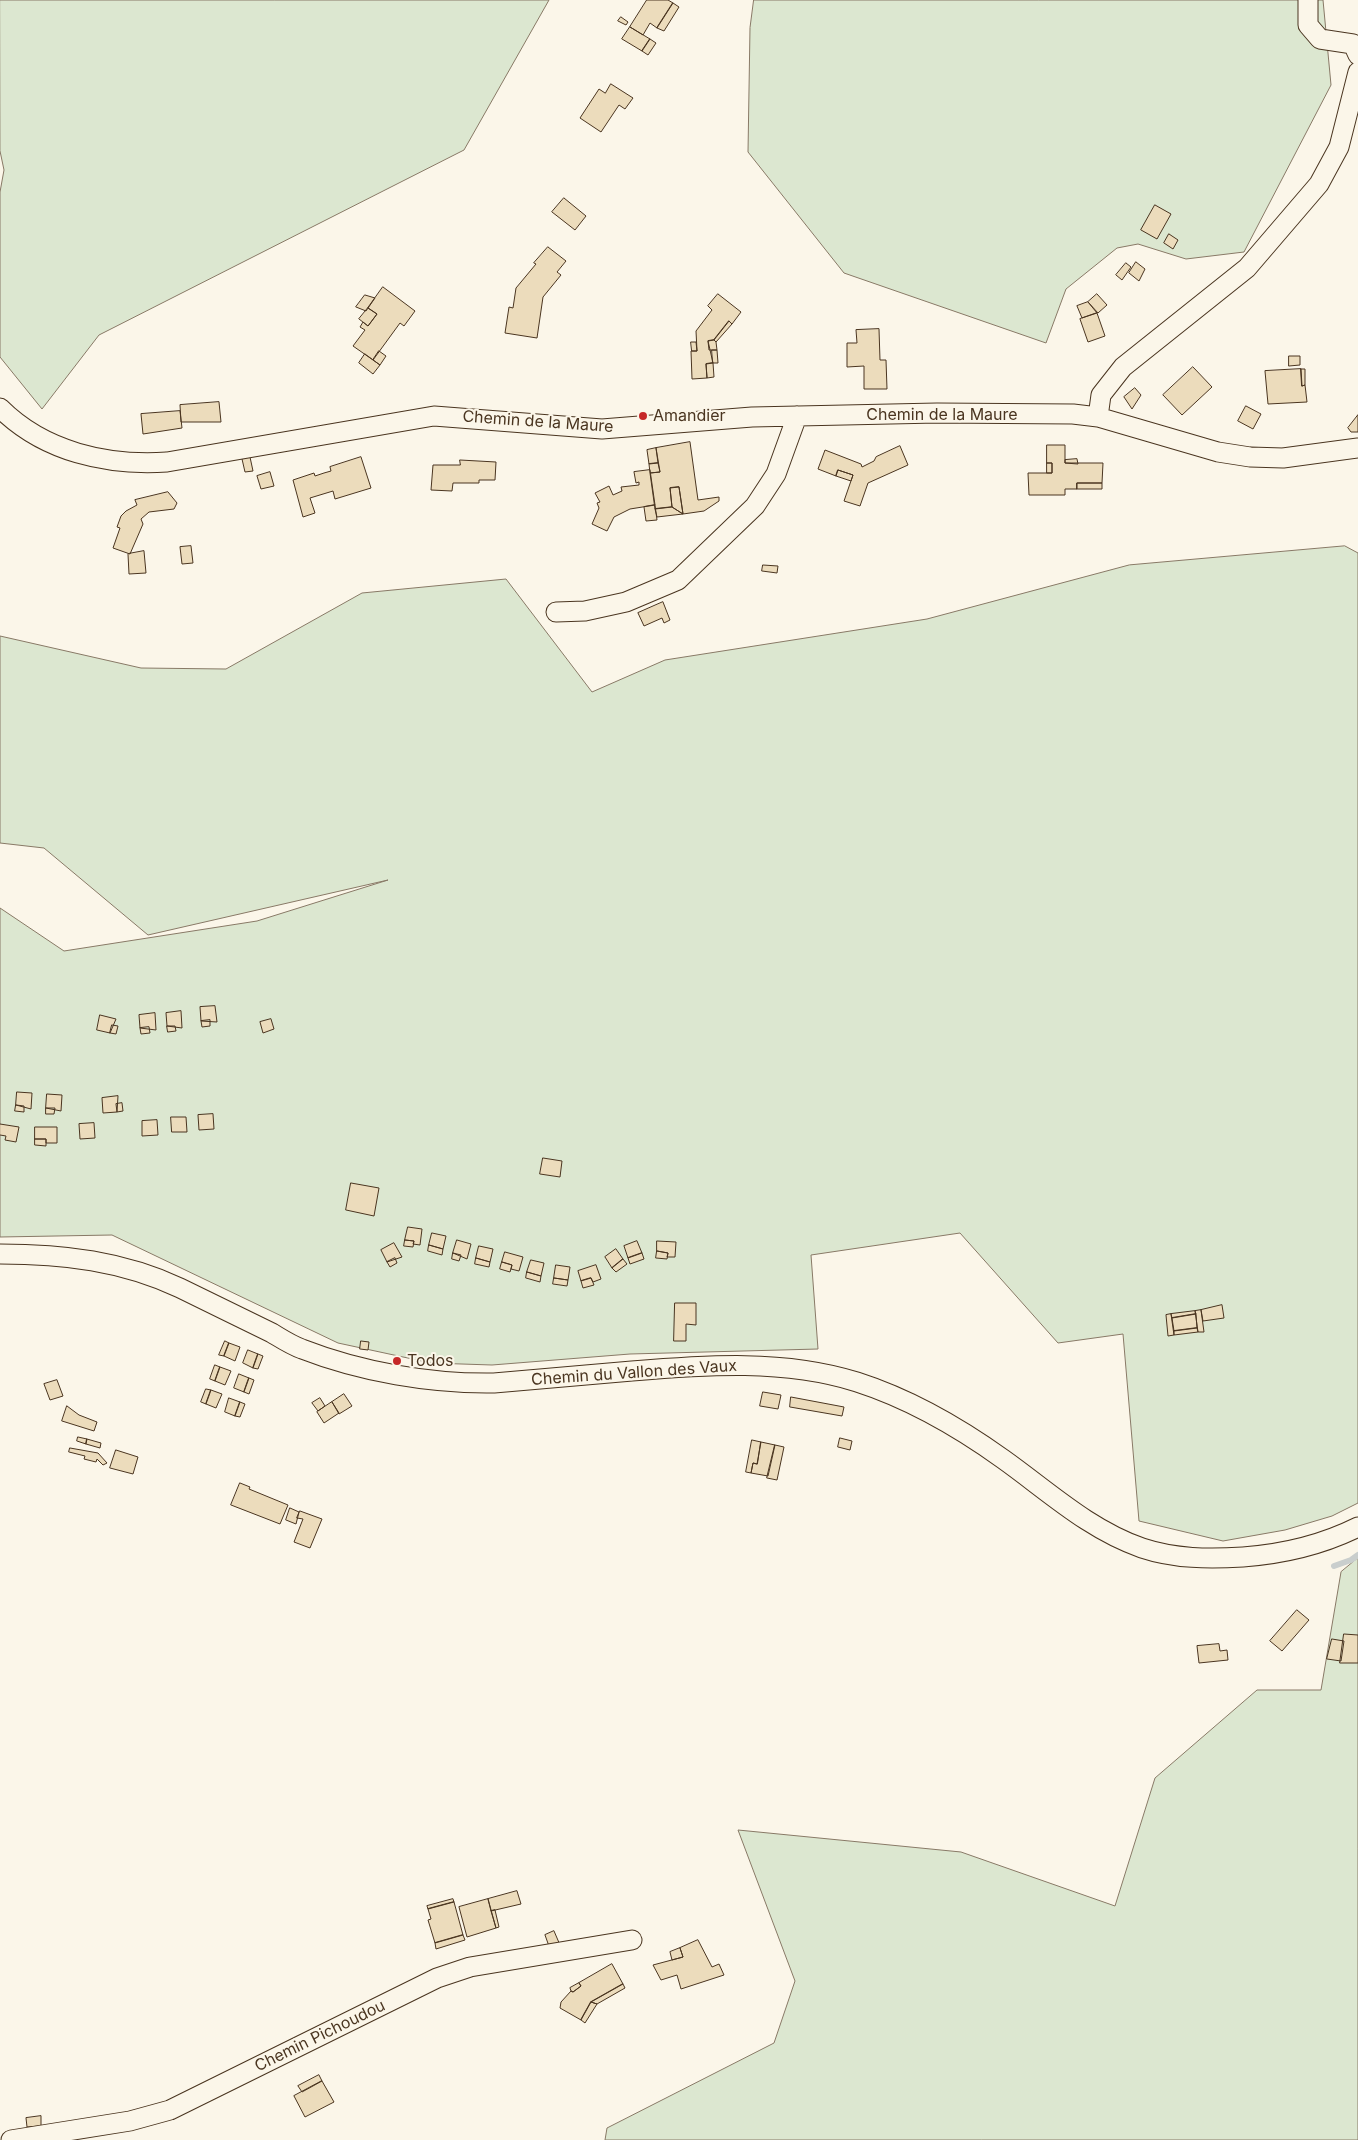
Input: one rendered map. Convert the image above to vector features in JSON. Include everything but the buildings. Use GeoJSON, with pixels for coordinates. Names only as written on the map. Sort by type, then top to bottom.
{"type":"FeatureCollection","features":[{"type":"Feature","properties":{"kind":"street"},"geometry":{"type":"LineString","coordinates":[[1308,0],[1308,25],[1320,39],[1353,44],[1358,56]]}},
{"type":"Feature","properties":{"kind":"street"},"geometry":{"type":"LineString","coordinates":[[1098,417],[1102,395],[1123,367],[1246,268],[1320,184],[1339,146],[1358,72]]}},
{"type":"Feature","properties":{"kind":"street","name":"Chemin de la Maure"},"geometry":{"type":"LineString","coordinates":[[0,408],[9,417],[40,438],[69,452],[103,460],[136,464],[167,462],[434,416],[602,429],[797,416],[947,413],[1073,414],[1098,417],[1218,452],[1250,457],[1283,458],[1358,448]]}},
{"type":"Feature","properties":{"kind":"street"},"geometry":{"type":"LineString","coordinates":[[556,612],[585,611],[626,602],[678,580],[755,506],[776,474],[797,416]]}},
{"type":"Feature","properties":{"kind":"street","name":"Chemin du Vallon des Vaux"},"geometry":{"type":"LineString","coordinates":[[0,1254],[39,1254],[88,1259],[134,1270],[178,1287],[301,1349],[384,1372],[430,1380],[459,1384],[494,1383],[723,1364],[770,1367],[854,1381],[900,1397],[946,1421],[1004,1460],[1094,1526],[1143,1548],[1175,1556],[1200,1558],[1268,1555],[1327,1541],[1358,1527]]}},
{"type":"Feature","properties":{"kind":"street","name":"Chemin Pichoudou"},"geometry":{"type":"LineString","coordinates":[[11,2140],[130,2121],[170,2110],[437,1978],[470,1967],[632,1940]]}},
{"type":"Feature","properties":{"kind":"green space"},"geometry":{"type":"Polygon","coordinates":[[[0,0],[549,0],[464,150],[99,335],[42,409],[0,357],[0,192],[4,170],[0,151],[0,0]]]}},
{"type":"Feature","properties":{"kind":"green space"},"geometry":{"type":"Polygon","coordinates":[[[754,0],[1323,0],[1331,85],[1244,252],[1186,259],[1138,244],[1117,248],[1066,289],[1046,343],[844,273],[748,152],[750,28],[754,0]]]}},
{"type":"Feature","properties":{"kind":"green space"},"geometry":{"type":"Polygon","coordinates":[[[1345,546],[1358,553],[1358,1503],[1332,1516],[1285,1530],[1223,1541],[1139,1521],[1123,1334],[1058,1343],[960,1233],[811,1255],[818,1349],[630,1354],[492,1365],[431,1363],[338,1343],[112,1235],[0,1237],[0,908],[64,951],[257,921],[388,880],[148,935],[44,848],[0,843],[0,636],[141,668],[226,669],[362,593],[506,579],[592,692],[665,660],[927,619],[1129,565],[1345,546]]]}},
{"type":"Feature","properties":{"kind":"green space"},"geometry":{"type":"Polygon","coordinates":[[[1358,1558],[1358,2140],[605,2140],[607,2128],[774,2043],[795,1981],[738,1830],[961,1852],[1115,1906],[1155,1778],[1257,1690],[1321,1690],[1341,1572],[1358,1558]]]}},
{"type":"Feature","properties":{"kind":"waterway"},"geometry":{"type":"LineString","coordinates":[[1334,1566],[1351,1560],[1358,1555]]}},
{"type":"Feature","properties":{"kind":"place","name":"Amandier"},"geometry":{"type":"Point","coordinates":[643,416]}},
{"type":"Feature","properties":{"kind":"place","name":"Todos"},"geometry":{"type":"Point","coordinates":[397,1361]}}]}
